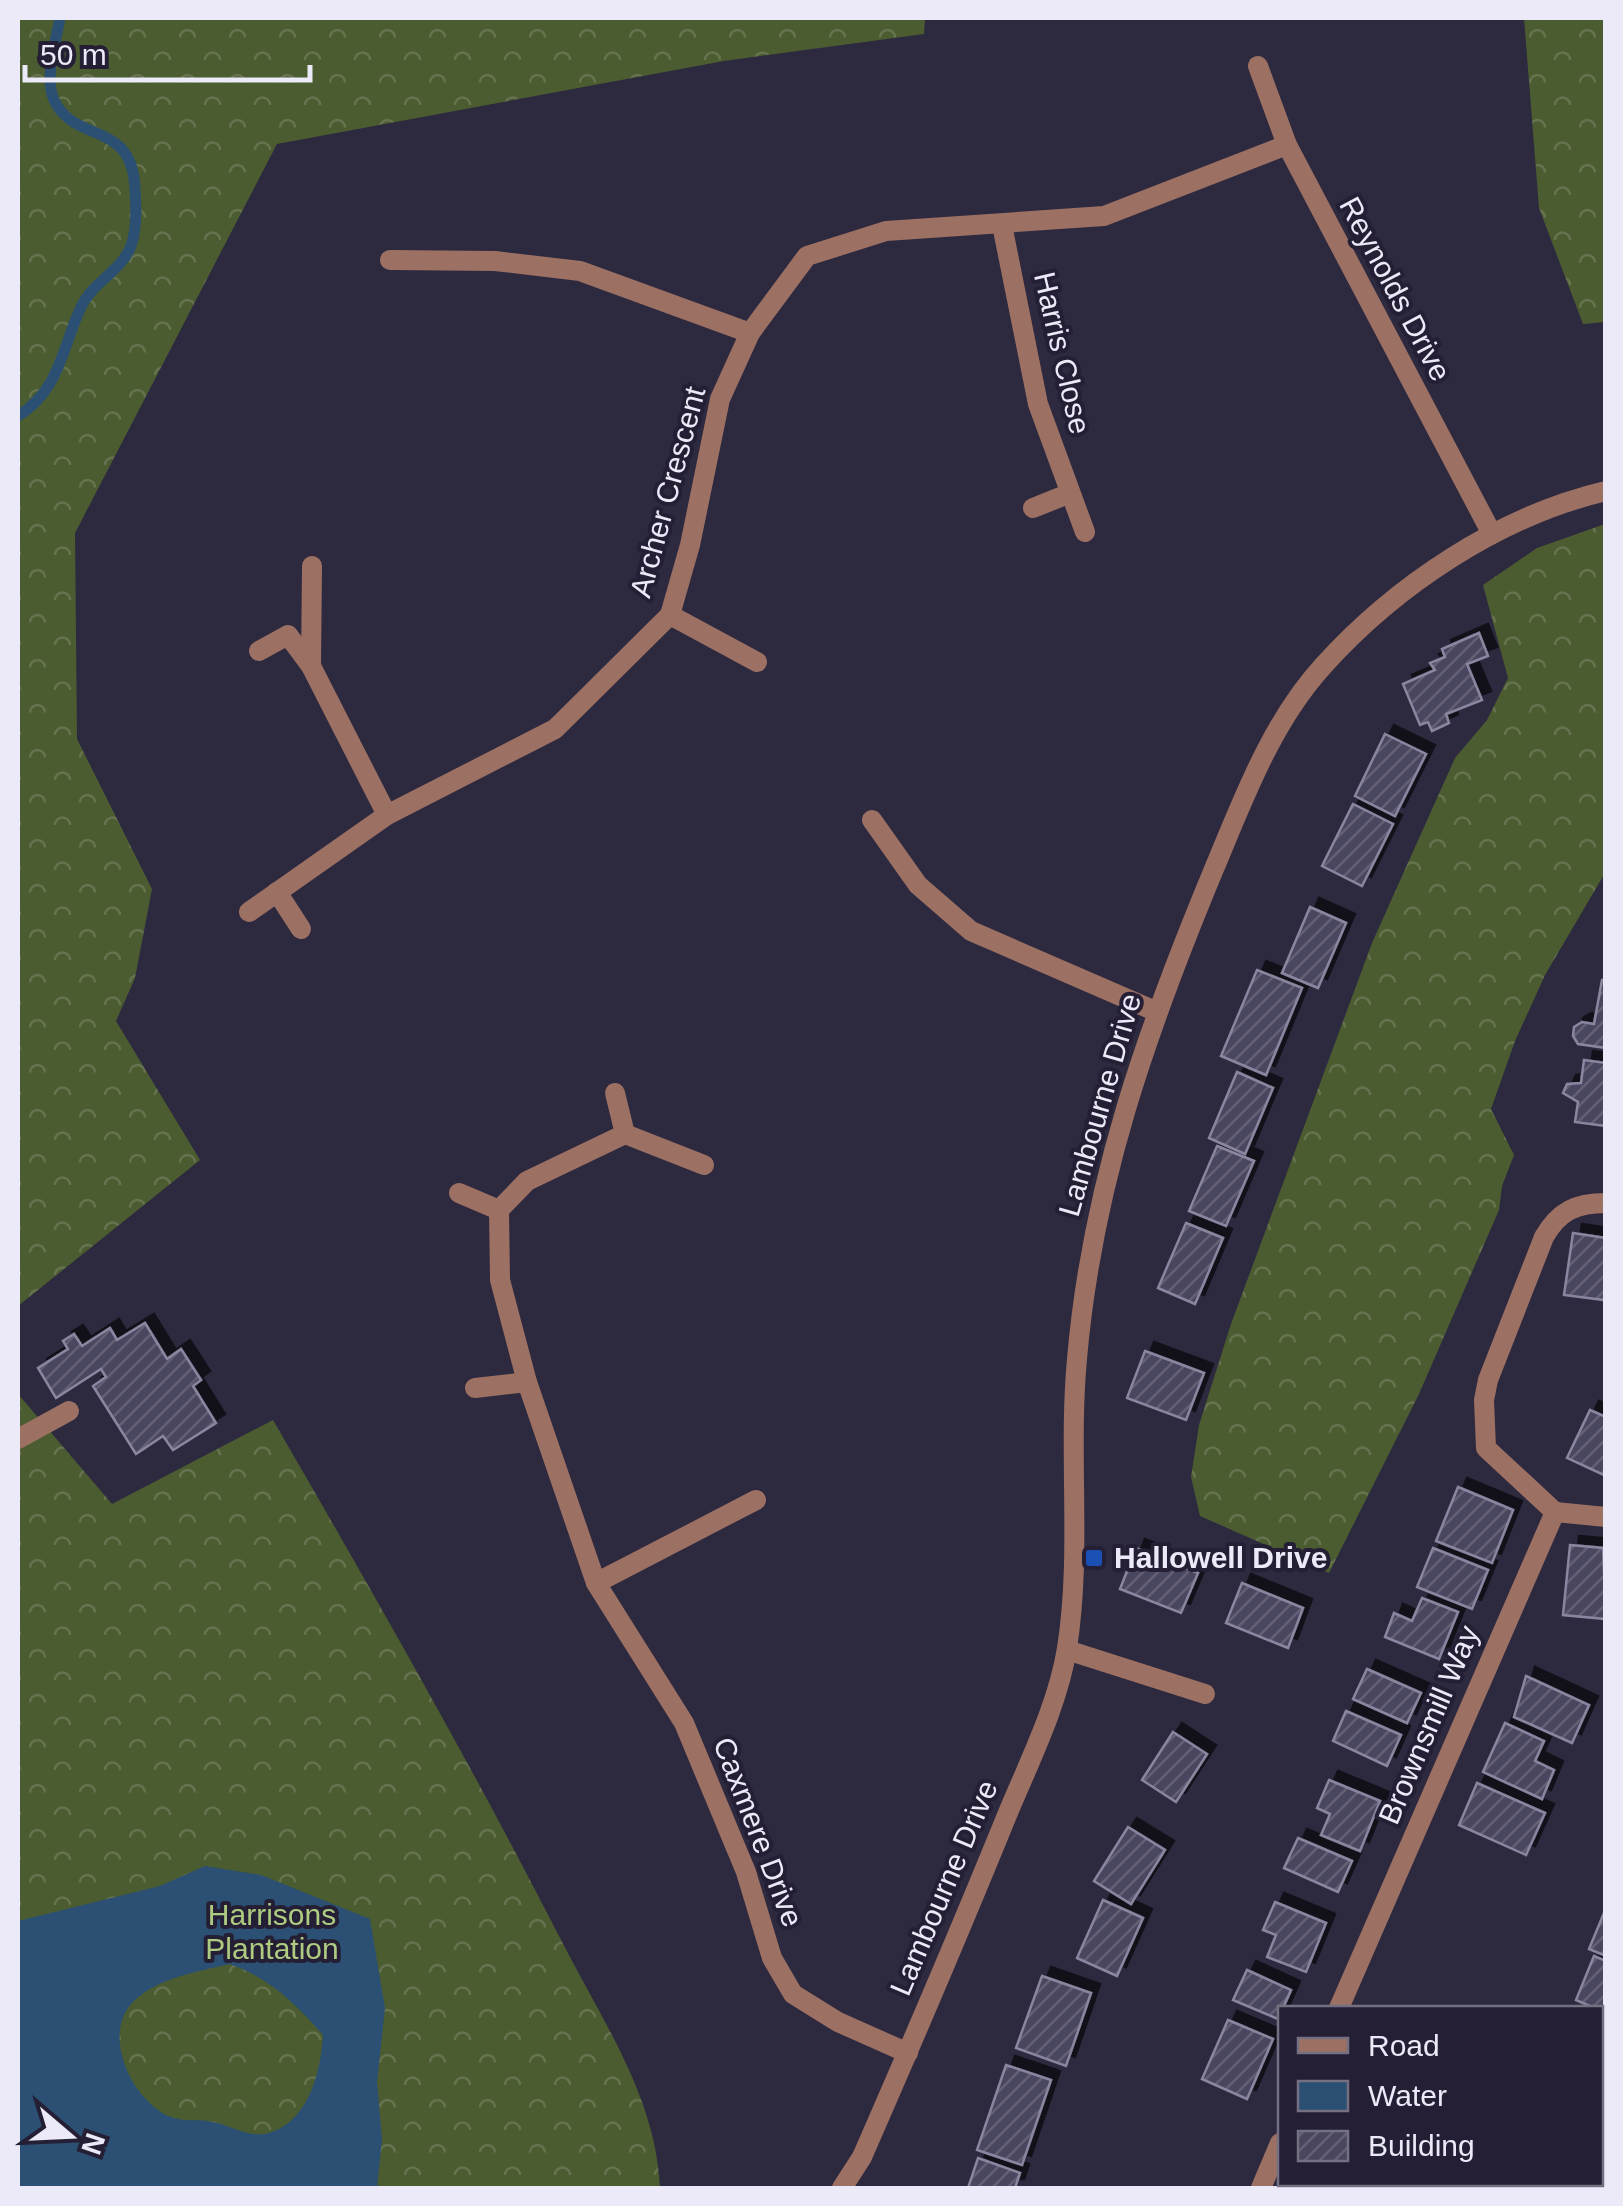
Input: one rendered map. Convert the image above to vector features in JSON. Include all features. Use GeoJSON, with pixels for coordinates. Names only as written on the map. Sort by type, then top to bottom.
{"type":"FeatureCollection","features":[{"type":"Feature","properties":{"kind":"street","name":"Reynolds Drive"},"geometry":{"type":"LineString","coordinates":[[1258,66],[1287,145],[1492,534]]}},
{"type":"Feature","properties":{"kind":"street","name":"Archer Crescent"},"geometry":{"type":"LineString","coordinates":[[248,912],[386,816],[555,728],[670,614],[690,546],[720,399],[750,333],[807,256],[886,231],[1104,216],[1287,145]]}},
{"type":"Feature","properties":{"kind":"street","name":"Harris Close"},"geometry":{"type":"LineString","coordinates":[[1002,225],[1038,404],[1085,532]]}},
{"type":"Feature","properties":{"kind":"street"},"geometry":{"type":"LineString","coordinates":[[390,260],[495,261],[580,271],[750,333]]}},
{"type":"Feature","properties":{"kind":"street","name":"Lambourne Drive"},"geometry":{"type":"LineString","coordinates":[[842,2188],[862,2158],[908,2053],[1030,1758],[1067,1650],[1076,1361],[1100,1191],[1155,1011],[1245,794],[1276,733],[1321,668],[1394,598],[1492,534],[1606,492]]}},
{"type":"Feature","properties":{"kind":"street"},"geometry":{"type":"LineString","coordinates":[[1033,508],[1068,494]]}},
{"type":"Feature","properties":{"kind":"street"},"geometry":{"type":"LineString","coordinates":[[311,666],[312,566]]}},
{"type":"Feature","properties":{"kind":"street"},"geometry":{"type":"LineString","coordinates":[[670,614],[757,662]]}},
{"type":"Feature","properties":{"kind":"street"},"geometry":{"type":"LineString","coordinates":[[258,651],[288,635],[311,666],[386,816]]}},
{"type":"Feature","properties":{"kind":"street"},"geometry":{"type":"LineString","coordinates":[[872,820],[918,885],[970,930],[1155,1011]]}},
{"type":"Feature","properties":{"kind":"street"},"geometry":{"type":"LineString","coordinates":[[277,892],[301,929]]}},
{"type":"Feature","properties":{"kind":"street"},"geometry":{"type":"LineString","coordinates":[[615,1093],[625,1134]]}},
{"type":"Feature","properties":{"kind":"street"},"geometry":{"type":"LineString","coordinates":[[459,1193],[498,1210],[527,1181],[625,1134],[704,1165]]}},
{"type":"Feature","properties":{"kind":"street"},"geometry":{"type":"LineString","coordinates":[[1606,1203],[1569,1208],[1549,1228],[1484,1400],[1486,1448],[1554,1512],[1606,1517]]}},
{"type":"Feature","properties":{"kind":"street","name":"Caxmere Drive"},"geometry":{"type":"LineString","coordinates":[[498,1210],[500,1280],[526,1382],[596,1582],[684,1723],[746,1872],[772,1958],[792,1994],[838,2022],[908,2053]]}},
{"type":"Feature","properties":{"kind":"street"},"geometry":{"type":"LineString","coordinates":[[475,1388],[526,1382]]}},
{"type":"Feature","properties":{"kind":"street"},"geometry":{"type":"LineString","coordinates":[[18,1439],[70,1411]]}},
{"type":"Feature","properties":{"kind":"street"},"geometry":{"type":"LineString","coordinates":[[596,1582],[756,1500]]}},
{"type":"Feature","properties":{"kind":"street","name":"Brownsmill Way"},"geometry":{"type":"LineString","coordinates":[[1340,2006],[1554,1512]]}},
{"type":"Feature","properties":{"kind":"street"},"geometry":{"type":"LineString","coordinates":[[1067,1650],[1205,1694]]}},
{"type":"Feature","properties":{"kind":"street"},"geometry":{"type":"LineString","coordinates":[[1260,2188],[1278,2148]]}},
{"type":"Feature","properties":{"kind":"green space"},"geometry":{"type":"Polygon","coordinates":[[[18,18],[925,18],[924,34],[724,61],[277,144],[75,533],[77,739],[152,889],[135,978],[116,1021],[200,1160],[18,1306],[18,18]]]}},
{"type":"Feature","properties":{"kind":"green space"},"geometry":{"type":"Polygon","coordinates":[[[1524,18],[1605,18],[1605,322],[1583,324],[1539,208],[1524,18]]]}},
{"type":"Feature","properties":{"kind":"green space"},"geometry":{"type":"Polygon","coordinates":[[[1605,524],[1605,873],[1545,975],[1515,1041],[1491,1109],[1514,1155],[1502,1186],[1499,1210],[1419,1394],[1329,1573],[1200,1516],[1191,1477],[1199,1425],[1231,1324],[1372,943],[1455,758],[1487,720],[1508,678],[1483,585],[1537,548],[1605,524]]]}},
{"type":"Feature","properties":{"kind":"green space","name":"Harrisons Plantation"},"geometry":{"type":"Polygon","coordinates":[[[18,1394],[112,1504],[273,1420],[456,1742],[609,2028],[648,2122],[660,2188],[18,2188],[18,1394]]]}},
{"type":"Feature","properties":{"kind":"water"},"geometry":{"type":"Polygon","coordinates":[[[205,1866],[261,1875],[370,1919],[385,2008],[377,2082],[382,2139],[377,2188],[18,2188],[18,1921],[160,1886],[205,1866]],[[229,1964],[157,1985],[136,1999],[125,2013],[120,2046],[124,2063],[142,2095],[168,2116],[265,2134],[280,2129],[302,2108],[315,2080],[323,2035],[281,1993],[229,1964]]]}},
{"type":"Feature","properties":{"kind":"building"},"geometry":{"type":"Polygon","coordinates":[[[1479,633],[1488,656],[1467,664],[1482,700],[1446,714],[1449,723],[1432,731],[1428,722],[1420,725],[1403,684],[1435,670],[1430,663],[1445,657],[1442,649],[1479,633]]]}},
{"type":"Feature","properties":{"kind":"building"},"geometry":{"type":"Polygon","coordinates":[[[1385,734],[1426,754],[1395,816],[1355,796],[1385,734]]]}},
{"type":"Feature","properties":{"kind":"building"},"geometry":{"type":"Polygon","coordinates":[[[1353,804],[1393,824],[1362,886],[1322,866],[1353,804]]]}},
{"type":"Feature","properties":{"kind":"building"},"geometry":{"type":"Polygon","coordinates":[[[1310,907],[1346,923],[1318,988],[1282,973],[1310,907]]]}},
{"type":"Feature","properties":{"kind":"building"},"geometry":{"type":"Polygon","coordinates":[[[1257,970],[1302,988],[1266,1075],[1221,1056],[1257,970]]]}},
{"type":"Feature","properties":{"kind":"building"},"geometry":{"type":"Polygon","coordinates":[[[1602,980],[1606,980],[1606,1048],[1578,1044],[1573,1036],[1574,1027],[1582,1022],[1594,1024],[1602,980]]]}},
{"type":"Feature","properties":{"kind":"building"},"geometry":{"type":"Polygon","coordinates":[[[1584,1060],[1606,1063],[1606,1126],[1575,1122],[1578,1102],[1563,1093],[1567,1084],[1581,1083],[1584,1060]]]}},
{"type":"Feature","properties":{"kind":"building"},"geometry":{"type":"Polygon","coordinates":[[[1237,1072],[1273,1088],[1245,1154],[1209,1138],[1237,1072]]]}},
{"type":"Feature","properties":{"kind":"building"},"geometry":{"type":"Polygon","coordinates":[[[1217,1146],[1254,1161],[1226,1226],[1189,1211],[1217,1146]]]}},
{"type":"Feature","properties":{"kind":"building"},"geometry":{"type":"Polygon","coordinates":[[[1186,1223],[1223,1238],[1195,1304],[1158,1288],[1186,1223]]]}},
{"type":"Feature","properties":{"kind":"building"},"geometry":{"type":"Polygon","coordinates":[[[1573,1233],[1606,1238],[1604,1300],[1564,1295],[1573,1233]]]}},
{"type":"Feature","properties":{"kind":"building"},"geometry":{"type":"Polygon","coordinates":[[[145,1323],[167,1359],[181,1349],[201,1380],[193,1386],[216,1423],[173,1450],[163,1436],[136,1454],[93,1386],[106,1377],[101,1369],[56,1398],[38,1368],[68,1349],[63,1341],[74,1334],[82,1346],[110,1328],[117,1340],[145,1323]]]}},
{"type":"Feature","properties":{"kind":"building"},"geometry":{"type":"Polygon","coordinates":[[[1145,1351],[1204,1373],[1186,1420],[1127,1398],[1145,1351]]]}},
{"type":"Feature","properties":{"kind":"building"},"geometry":{"type":"Polygon","coordinates":[[[1590,1410],[1606,1417],[1606,1476],[1567,1458],[1590,1410]]]}},
{"type":"Feature","properties":{"kind":"building"},"geometry":{"type":"Polygon","coordinates":[[[1458,1487],[1513,1510],[1492,1563],[1436,1541],[1458,1487]]]}},
{"type":"Feature","properties":{"kind":"building"},"geometry":{"type":"Polygon","coordinates":[[[1570,1545],[1603,1548],[1606,1619],[1563,1615],[1570,1545]]]}},
{"type":"Feature","properties":{"kind":"building"},"geometry":{"type":"Polygon","coordinates":[[[1136,1548],[1198,1573],[1181,1613],[1120,1589],[1136,1548]]]}},
{"type":"Feature","properties":{"kind":"building"},"geometry":{"type":"Polygon","coordinates":[[[1433,1548],[1488,1570],[1472,1609],[1417,1587],[1433,1548]]]}},
{"type":"Feature","properties":{"kind":"building"},"geometry":{"type":"Polygon","coordinates":[[[1242,1583],[1303,1608],[1288,1648],[1226,1623],[1242,1583]]]}},
{"type":"Feature","properties":{"kind":"building"},"geometry":{"type":"Polygon","coordinates":[[[1422,1598],[1458,1612],[1439,1659],[1385,1637],[1394,1613],[1412,1621],[1422,1598]]]}},
{"type":"Feature","properties":{"kind":"building"},"geometry":{"type":"Polygon","coordinates":[[[1367,1669],[1421,1693],[1407,1723],[1353,1699],[1367,1669]]]}},
{"type":"Feature","properties":{"kind":"building"},"geometry":{"type":"Polygon","coordinates":[[[1526,1676],[1589,1705],[1572,1743],[1514,1717],[1526,1676]]]}},
{"type":"Feature","properties":{"kind":"building"},"geometry":{"type":"Polygon","coordinates":[[[1346,1711],[1401,1735],[1387,1766],[1333,1741],[1346,1711]]]}},
{"type":"Feature","properties":{"kind":"building"},"geometry":{"type":"Polygon","coordinates":[[[1505,1723],[1544,1741],[1535,1761],[1554,1770],[1542,1799],[1483,1772],[1505,1723]]]}},
{"type":"Feature","properties":{"kind":"building"},"geometry":{"type":"Polygon","coordinates":[[[1173,1732],[1207,1754],[1176,1802],[1142,1780],[1173,1732]]]}},
{"type":"Feature","properties":{"kind":"building"},"geometry":{"type":"Polygon","coordinates":[[[1329,1780],[1380,1801],[1360,1851],[1321,1835],[1330,1814],[1317,1808],[1329,1780]]]}},
{"type":"Feature","properties":{"kind":"building"},"geometry":{"type":"Polygon","coordinates":[[[1477,1783],[1545,1813],[1526,1855],[1459,1825],[1477,1783]]]}},
{"type":"Feature","properties":{"kind":"building"},"geometry":{"type":"Polygon","coordinates":[[[1128,1827],[1165,1850],[1131,1904],[1094,1881],[1128,1827]]]}},
{"type":"Feature","properties":{"kind":"building"},"geometry":{"type":"Polygon","coordinates":[[[1298,1838],[1352,1861],[1338,1892],[1284,1868],[1298,1838]]]}},
{"type":"Feature","properties":{"kind":"building"},"geometry":{"type":"Polygon","coordinates":[[[1103,1900],[1143,1918],[1117,1976],[1077,1958],[1103,1900]]]}},
{"type":"Feature","properties":{"kind":"building"},"geometry":{"type":"Polygon","coordinates":[[[1275,1902],[1326,1923],[1306,1972],[1267,1957],[1276,1935],[1263,1930],[1275,1902]]]}},
{"type":"Feature","properties":{"kind":"building"},"geometry":{"type":"Polygon","coordinates":[[[1606,1908],[1606,1956],[1589,1949],[1606,1908]]]}},
{"type":"Feature","properties":{"kind":"building"},"geometry":{"type":"Polygon","coordinates":[[[1594,1956],[1606,1961],[1606,2013],[1603,2006],[1576,2000],[1594,1956]]]}},
{"type":"Feature","properties":{"kind":"building"},"geometry":{"type":"Polygon","coordinates":[[[1247,1970],[1291,1990],[1284,2006],[1278,2006],[1278,2019],[1233,2000],[1247,1970]]]}},
{"type":"Feature","properties":{"kind":"building"},"geometry":{"type":"Polygon","coordinates":[[[1042,1976],[1091,1993],[1066,2066],[1016,2048],[1042,1976]]]}},
{"type":"Feature","properties":{"kind":"building"},"geometry":{"type":"Polygon","coordinates":[[[1228,2020],[1273,2039],[1247,2099],[1202,2079],[1228,2020]]]}},
{"type":"Feature","properties":{"kind":"building"},"geometry":{"type":"Polygon","coordinates":[[[1603,2020],[1606,2021],[1603,2069],[1603,2020]]]}},
{"type":"Feature","properties":{"kind":"building"},"geometry":{"type":"Polygon","coordinates":[[[1006,2065],[1051,2080],[1022,2165],[977,2150],[1006,2065]]]}},
{"type":"Feature","properties":{"kind":"building"},"geometry":{"type":"Polygon","coordinates":[[[978,2158],[1020,2173],[1015,2188],[968,2188],[978,2158]]]}},
{"type":"Feature","properties":{"kind":"building"},"geometry":{"type":"Polygon","coordinates":[[[1491,2186],[1540,2186],[1539,2188],[1491,2186]]]}},
{"type":"Feature","properties":{"kind":"waterway"},"geometry":{"type":"LineString","coordinates":[[18,416],[43,394],[86,298],[122,261],[135,230],[132,168],[124,152],[114,142],[75,123],[54,100],[50,70],[60,18]]}},
{"type":"Feature","properties":{"kind":"place","name":"Hallowell Drive"},"geometry":{"type":"Point","coordinates":[1094,1558]}}]}
